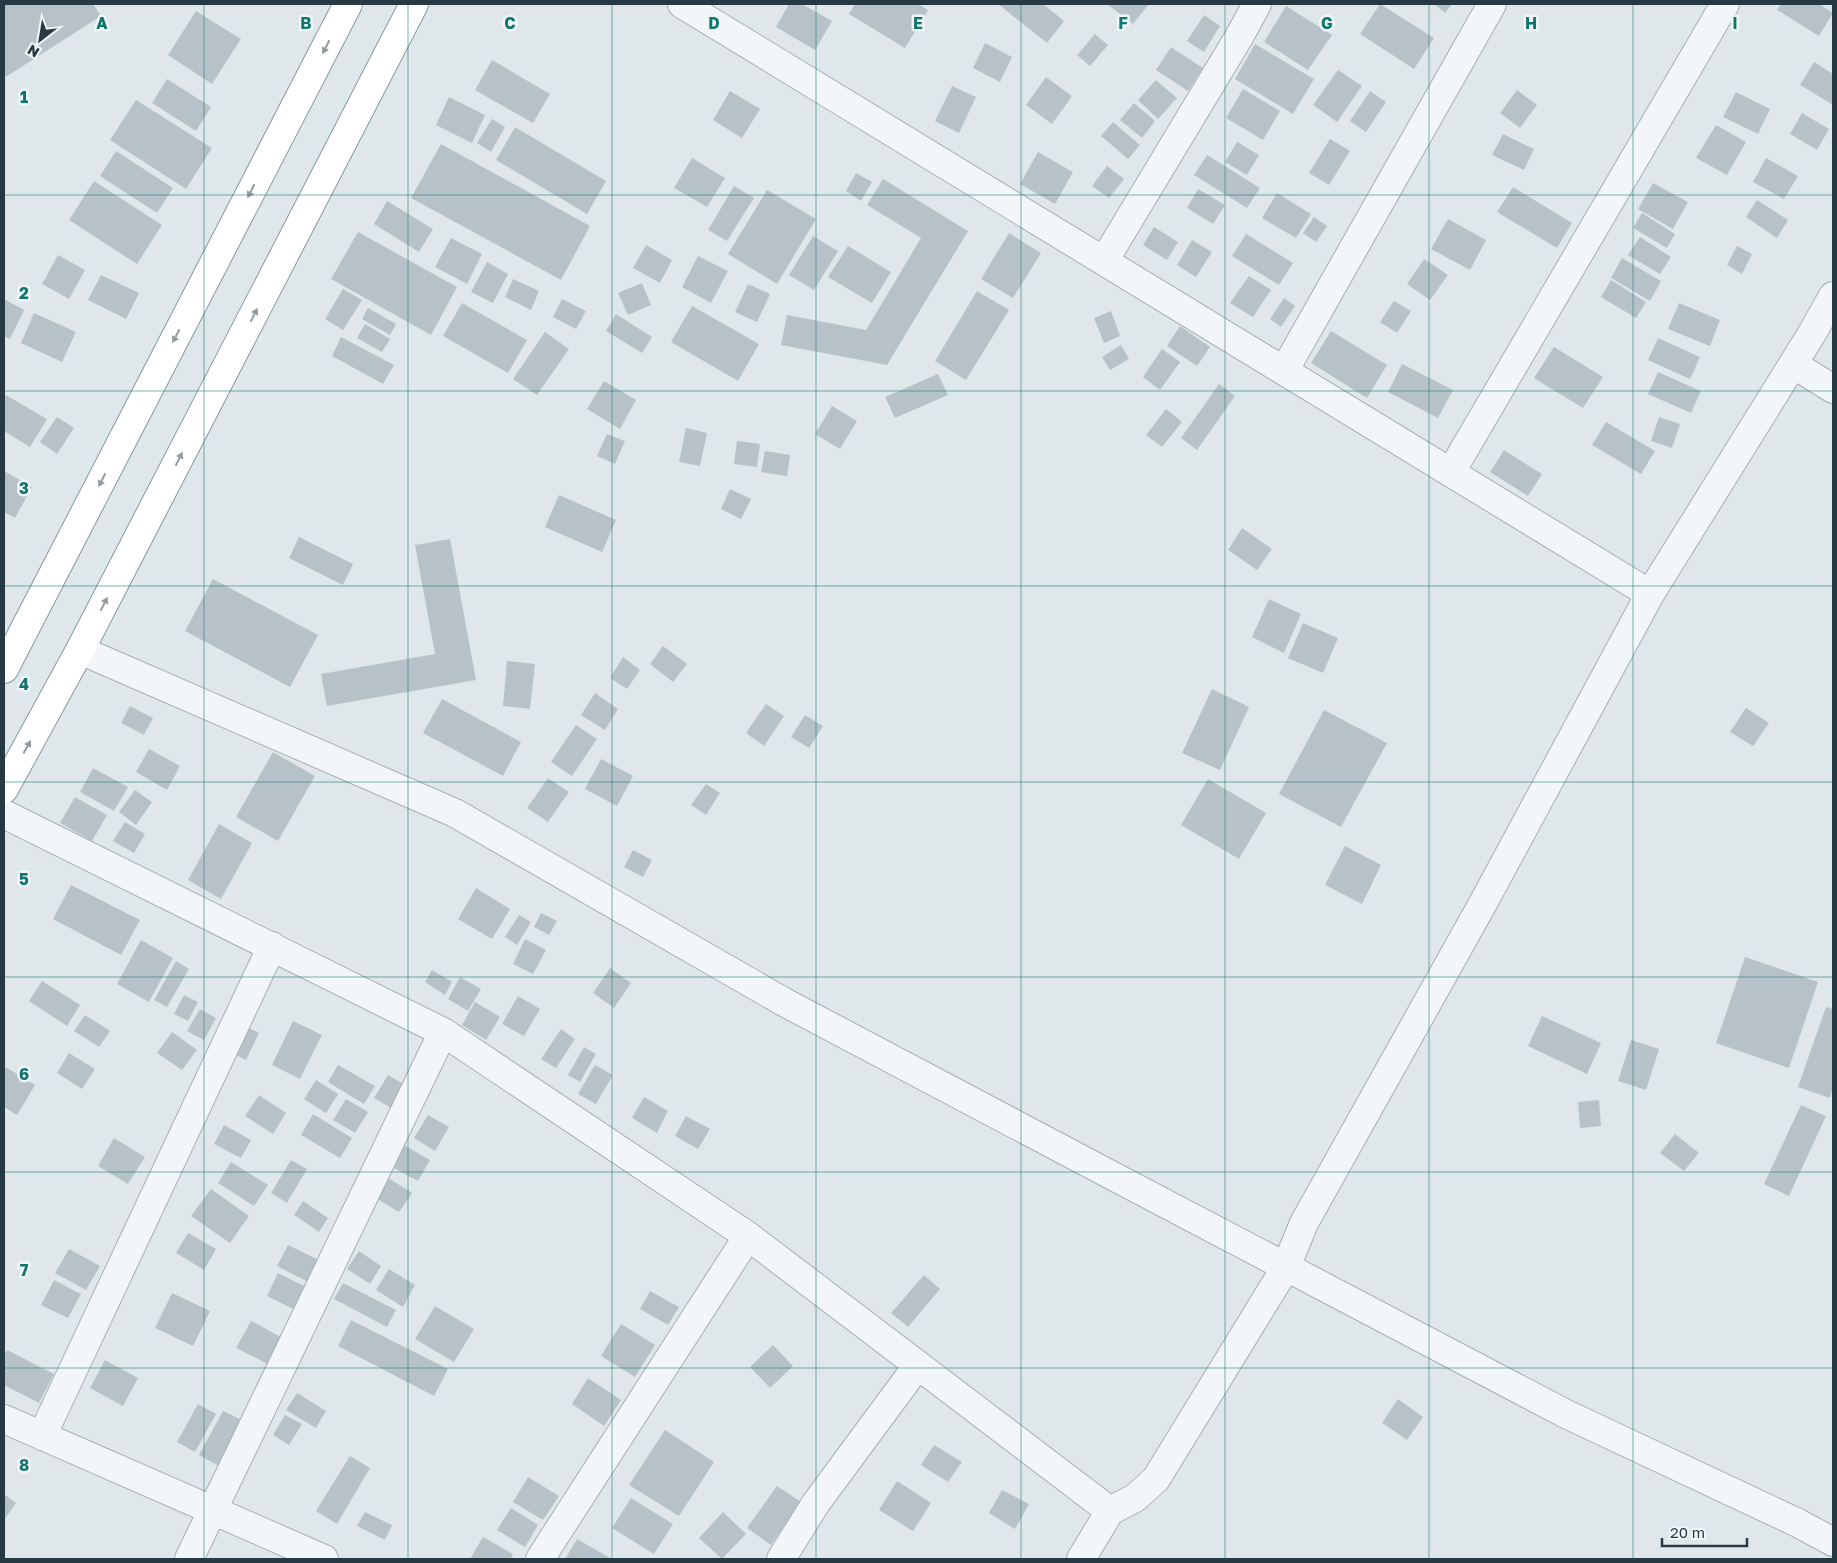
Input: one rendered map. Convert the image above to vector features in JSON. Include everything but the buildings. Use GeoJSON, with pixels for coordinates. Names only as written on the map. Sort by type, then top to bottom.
{"type":"FeatureCollection","features":[{"type":"Feature","properties":{"kind":"highway"},"geometry":{"type":"LineString","coordinates":[[4,669],[348,4]]}},
{"type":"Feature","properties":{"kind":"highway"},"geometry":{"type":"LineString","coordinates":[[4,789],[80,650],[414,4]]}},
{"type":"Feature","properties":{"kind":"street"},"geometry":{"type":"LineString","coordinates":[[682,4],[1650,594]]}},
{"type":"Feature","properties":{"kind":"street"},"geometry":{"type":"LineString","coordinates":[[1104,261],[1257,4]]}},
{"type":"Feature","properties":{"kind":"street"},"geometry":{"type":"LineString","coordinates":[[1284,371],[1492,4]]}},
{"type":"Feature","properties":{"kind":"street"},"geometry":{"type":"LineString","coordinates":[[1451,472],[1725,4]]}},
{"type":"Feature","properties":{"kind":"street"},"geometry":{"type":"LineString","coordinates":[[1081,1559],[1110,1511],[1135,1498],[1156,1479],[1286,1267],[1304,1222],[1482,906],[1650,594],[1833,296]]}},
{"type":"Feature","properties":{"kind":"street"},"geometry":{"type":"LineString","coordinates":[[1793,364],[1833,389]]}},
{"type":"Feature","properties":{"kind":"street"},"geometry":{"type":"LineString","coordinates":[[80,650],[455,813],[784,1002],[1566,1414],[1798,1523],[1833,1542]]}},
{"type":"Feature","properties":{"kind":"street"},"geometry":{"type":"LineString","coordinates":[[4,814],[443,1032],[748,1236],[1110,1511]]}},
{"type":"Feature","properties":{"kind":"street"},"geometry":{"type":"LineString","coordinates":[[42,1436],[272,946]]}},
{"type":"Feature","properties":{"kind":"street"},"geometry":{"type":"LineString","coordinates":[[189,1559],[443,1032]]}},
{"type":"Feature","properties":{"kind":"street"},"geometry":{"type":"LineString","coordinates":[[540,1559],[748,1236]]}},
{"type":"Feature","properties":{"kind":"street"},"geometry":{"type":"LineString","coordinates":[[781,1559],[816,1503],[918,1365]]}},
{"type":"Feature","properties":{"kind":"street"},"geometry":{"type":"LineString","coordinates":[[4,1419],[324,1559]]}}]}
